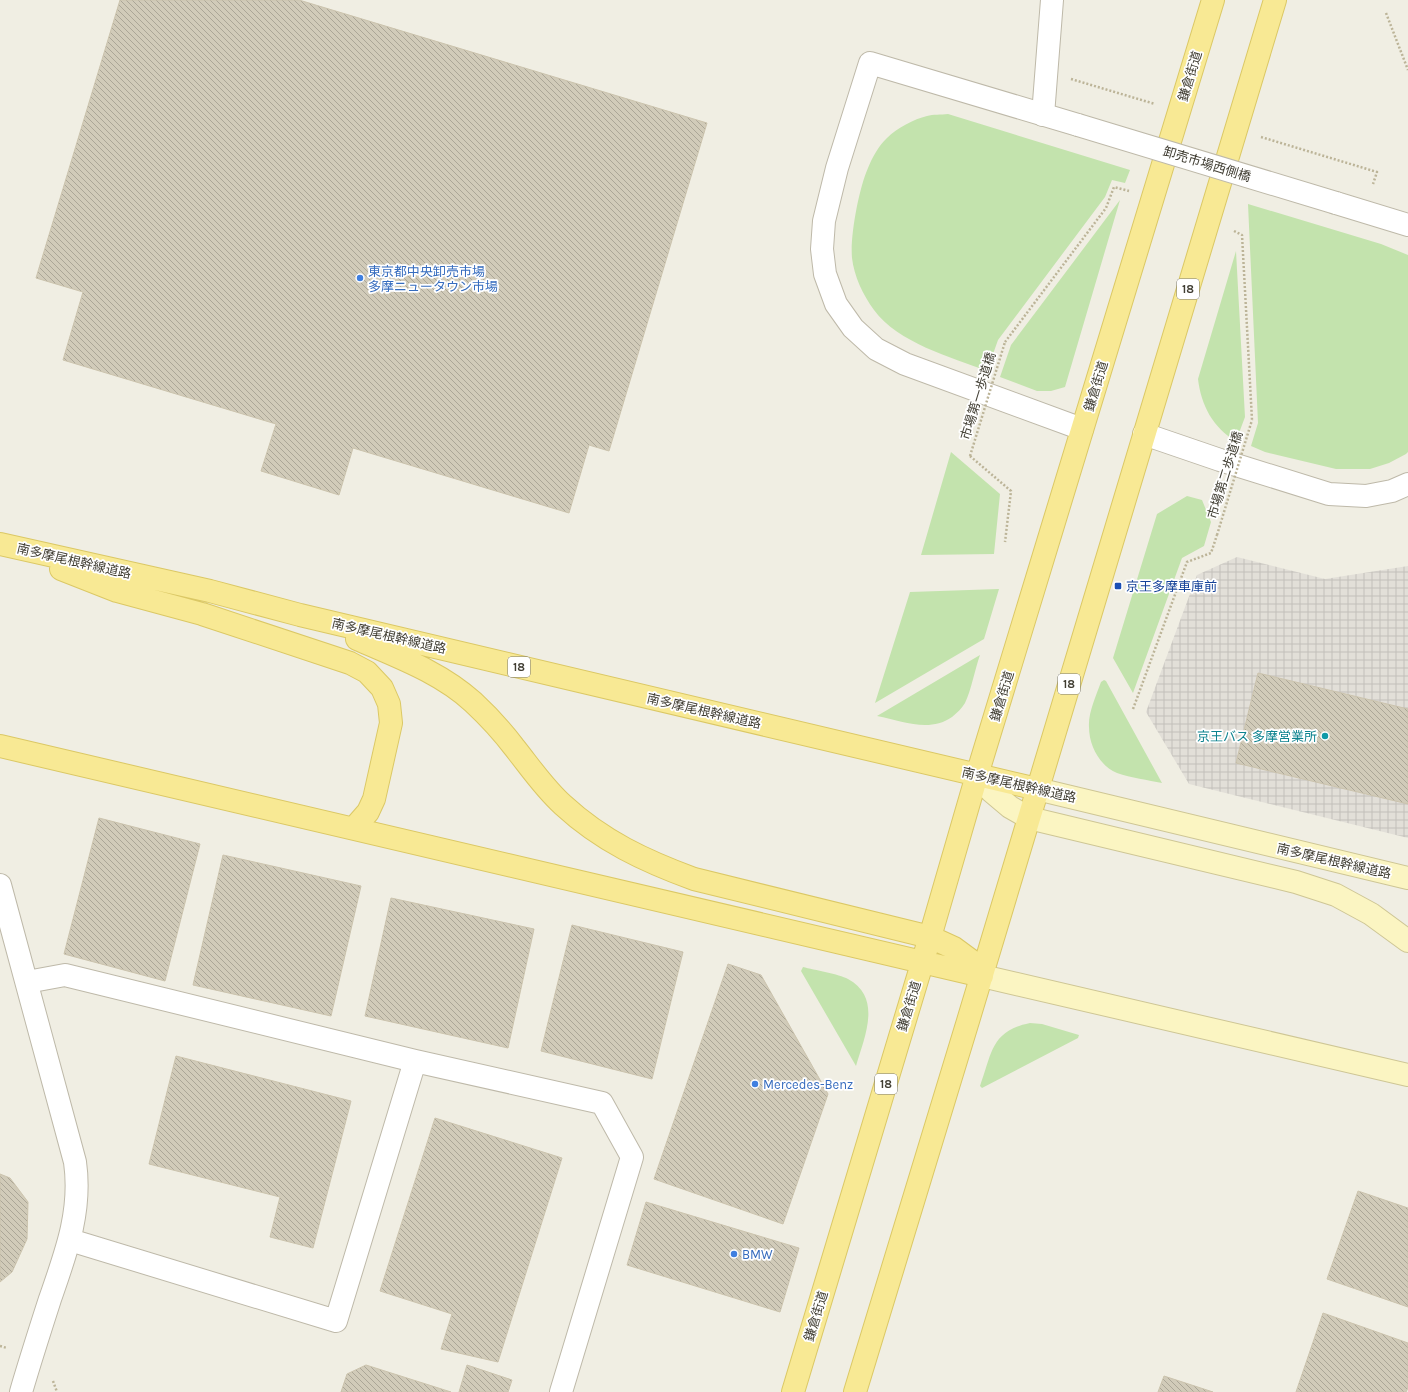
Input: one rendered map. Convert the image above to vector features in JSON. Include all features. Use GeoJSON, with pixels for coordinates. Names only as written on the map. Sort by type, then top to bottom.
{"type":"FeatureCollection","features":[{"type":"Feature","properties":{"kind":"main road","name":"鎌倉街道"},"geometry":{"type":"LineString","coordinates":[[793,1392],[923,962],[977,775],[1213,0]]}},
{"type":"Feature","properties":{"kind":"main road","name":"18"},"geometry":{"type":"LineString","coordinates":[[855,1392],[982,976],[1275,0]]}},
{"type":"Feature","properties":{"kind":"main road","name":"南多摩尾根幹線道路"},"geometry":{"type":"LineString","coordinates":[[0,544],[210,592],[300,615],[1408,878]]}},
{"type":"Feature","properties":{"kind":"main road"},"geometry":{"type":"LineString","coordinates":[[0,544],[118,591],[202,614],[350,663],[367,672],[382,688],[389,704],[391,723],[374,799],[368,812],[354,828]]}},
{"type":"Feature","properties":{"kind":"main road"},"geometry":{"type":"LineString","coordinates":[[300,615],[419,666],[447,682],[473,702],[495,724],[535,774],[563,805],[591,828],[625,850],[658,866],[694,879],[930,937],[954,948],[973,962],[982,976]]}},
{"type":"Feature","properties":{"kind":"main road"},"geometry":{"type":"LineString","coordinates":[[0,746],[1408,1075]]}},
{"type":"Feature","properties":{"kind":"main road"},"geometry":{"type":"LineString","coordinates":[[977,775],[1010,807],[1029,818],[1296,882],[1330,893],[1371,914],[1408,941]]}},
{"type":"Feature","properties":{"kind":"street"},"geometry":{"type":"LineString","coordinates":[[1043,115],[1052,0]]}},
{"type":"Feature","properties":{"kind":"street","name":"卸売市場西側橋"},"geometry":{"type":"LineString","coordinates":[[1082,429],[904,364],[876,349],[853,328],[836,304],[825,274],[822,249],[824,221],[837,168],[870,63],[1408,225]]}},
{"type":"Feature","properties":{"kind":"street"},"geometry":{"type":"LineString","coordinates":[[1144,434],[1220,460],[1329,494],[1366,496],[1392,491],[1408,484]]}},
{"type":"Feature","properties":{"kind":"street"},"geometry":{"type":"LineString","coordinates":[[0,885],[75,1162],[78,1181],[70,1240],[21,1392]]}},
{"type":"Feature","properties":{"kind":"street"},"geometry":{"type":"LineString","coordinates":[[27,982],[65,975],[415,1060],[602,1103],[632,1157],[561,1392]]}},
{"type":"Feature","properties":{"kind":"street"},"geometry":{"type":"LineString","coordinates":[[70,1240],[336,1321],[415,1060]]}},
{"type":"Feature","properties":{"kind":"path"},"geometry":{"type":"LineString","coordinates":[[1386,13],[1408,70]]}},
{"type":"Feature","properties":{"kind":"path"},"geometry":{"type":"LineString","coordinates":[[1046,72],[1155,104]]}},
{"type":"Feature","properties":{"kind":"path"},"geometry":{"type":"LineString","coordinates":[[1261,137],[1377,172],[1373,184]]}},
{"type":"Feature","properties":{"kind":"path","name":"市場第一歩道橋"},"geometry":{"type":"LineString","coordinates":[[1005,542],[1011,491],[970,456],[1005,342],[1106,208],[1114,187],[1129,192]]}},
{"type":"Feature","properties":{"kind":"path","name":"市場第二歩道橋"},"geometry":{"type":"LineString","coordinates":[[1134,709],[1187,562],[1211,553],[1252,420],[1242,235],[1234,231]]}},
{"type":"Feature","properties":{"kind":"shaded area","name":"京王バス 多摩営業所"},"geometry":{"type":"Polygon","coordinates":[[[1237,557],[1325,579],[1408,566],[1408,838],[1189,784],[1146,712],[1197,575],[1237,557]]]}},
{"type":"Feature","properties":{"kind":"green space"},"geometry":{"type":"Polygon","coordinates":[[[948,114],[1130,170],[1125,183],[1112,180],[1105,197],[998,340],[987,371],[926,348],[884,322],[874,310],[863,292],[855,272],[852,258],[852,237],[858,199],[868,168],[879,148],[891,134],[911,122],[929,115],[948,114]]]}},
{"type":"Feature","properties":{"kind":"green space"},"geometry":{"type":"Polygon","coordinates":[[[1120,200],[1065,387],[1051,391],[1037,391],[1000,377],[1011,345],[1120,200]]]}},
{"type":"Feature","properties":{"kind":"green space"},"geometry":{"type":"Polygon","coordinates":[[[1248,204],[1381,244],[1408,255],[1408,452],[1406,454],[1389,463],[1370,469],[1336,469],[1265,452],[1251,446],[1258,423],[1248,204]]]}},
{"type":"Feature","properties":{"kind":"green space"},"geometry":{"type":"Polygon","coordinates":[[[1236,251],[1245,417],[1236,441],[1228,436],[1215,423],[1205,407],[1198,379],[1236,251]]]}},
{"type":"Feature","properties":{"kind":"green space"},"geometry":{"type":"Polygon","coordinates":[[[951,452],[1000,494],[994,554],[921,555],[951,452]]]}},
{"type":"Feature","properties":{"kind":"green space"},"geometry":{"type":"Polygon","coordinates":[[[1187,496],[1202,500],[1211,522],[1204,546],[1182,558],[1133,693],[1113,658],[1157,514],[1187,496]]]}},
{"type":"Feature","properties":{"kind":"green space"},"geometry":{"type":"Polygon","coordinates":[[[999,589],[984,639],[875,703],[910,592],[999,589]]]}},
{"type":"Feature","properties":{"kind":"green space"},"geometry":{"type":"Polygon","coordinates":[[[980,655],[965,703],[952,717],[943,722],[925,725],[906,723],[877,716],[980,655]]]}},
{"type":"Feature","properties":{"kind":"green space"},"geometry":{"type":"Polygon","coordinates":[[[1104,680],[1106,681],[1162,783],[1134,778],[1111,770],[1105,766],[1093,748],[1089,722],[1091,710],[1101,682],[1104,680]]]}},
{"type":"Feature","properties":{"kind":"green space"},"geometry":{"type":"Polygon","coordinates":[[[803,967],[844,977],[859,987],[865,997],[868,1007],[868,1019],[856,1066],[801,971],[803,967]]]}},
{"type":"Feature","properties":{"kind":"green space"},"geometry":{"type":"Polygon","coordinates":[[[1030,1023],[1042,1024],[1079,1035],[1078,1038],[982,1088],[980,1086],[991,1054],[1000,1038],[1007,1032],[1017,1027],[1030,1023]]]}},
{"type":"Feature","properties":{"kind":"building"},"geometry":{"type":"Polygon","coordinates":[[[120,0],[299,0],[707,123],[609,451],[589,445],[569,513],[353,448],[339,495],[261,471],[276,424],[63,360],[83,292],[36,278],[120,0]]]}},
{"type":"Feature","properties":{"kind":"building","name":"京王バス 多摩営業所"},"geometry":{"type":"Polygon","coordinates":[[[1258,673],[1408,709],[1408,804],[1236,763],[1258,673]]]}},
{"type":"Feature","properties":{"kind":"building"},"geometry":{"type":"Polygon","coordinates":[[[99,818],[200,844],[165,981],[64,954],[99,818]]]}},
{"type":"Feature","properties":{"kind":"building"},"geometry":{"type":"Polygon","coordinates":[[[223,855],[361,886],[331,1016],[193,985],[223,855]]]}},
{"type":"Feature","properties":{"kind":"building"},"geometry":{"type":"Polygon","coordinates":[[[391,898],[534,929],[508,1048],[365,1016],[391,898]]]}},
{"type":"Feature","properties":{"kind":"building"},"geometry":{"type":"Polygon","coordinates":[[[572,925],[683,952],[652,1079],[541,1051],[572,925]]]}},
{"type":"Feature","properties":{"kind":"building"},"geometry":{"type":"Polygon","coordinates":[[[728,964],[761,975],[828,1094],[783,1224],[654,1179],[728,964]]]}},
{"type":"Feature","properties":{"kind":"building"},"geometry":{"type":"Polygon","coordinates":[[[176,1056],[351,1101],[313,1248],[270,1237],[280,1197],[149,1164],[176,1056]]]}},
{"type":"Feature","properties":{"kind":"building"},"geometry":{"type":"Polygon","coordinates":[[[435,1118],[562,1158],[498,1362],[441,1349],[452,1314],[380,1291],[435,1118]]]}},
{"type":"Feature","properties":{"kind":"building"},"geometry":{"type":"Polygon","coordinates":[[[0,1174],[10,1178],[28,1202],[27,1239],[12,1272],[0,1282],[0,1174]]]}},
{"type":"Feature","properties":{"kind":"building"},"geometry":{"type":"Polygon","coordinates":[[[1358,1191],[1408,1208],[1408,1307],[1327,1279],[1358,1191]]]}},
{"type":"Feature","properties":{"kind":"building"},"geometry":{"type":"Polygon","coordinates":[[[646,1202],[799,1248],[780,1312],[627,1265],[646,1202]]]}},
{"type":"Feature","properties":{"kind":"building"},"geometry":{"type":"Polygon","coordinates":[[[1323,1313],[1408,1343],[1408,1388],[1406,1392],[1296,1392],[1323,1313]]]}},
{"type":"Feature","properties":{"kind":"building"},"geometry":{"type":"Polygon","coordinates":[[[366,1365],[451,1392],[341,1392],[347,1374],[366,1365]]]}},
{"type":"Feature","properties":{"kind":"building"},"geometry":{"type":"Polygon","coordinates":[[[467,1365],[512,1380],[508,1392],[459,1392],[467,1365]]]}},
{"type":"Feature","properties":{"kind":"building"},"geometry":{"type":"Polygon","coordinates":[[[1164,1376],[1213,1392],[1158,1392],[1164,1376]]]}},
{"type":"Feature","properties":{"kind":"place","name":"東京都中央卸売市場 多摩ニュータウン市場"},"geometry":{"type":"Point","coordinates":[360,278]}},
{"type":"Feature","properties":{"kind":"place","name":"京王多摩車庫前"},"geometry":{"type":"Point","coordinates":[1118,586]}},
{"type":"Feature","properties":{"kind":"place","name":"京王バス 多摩営業所"},"geometry":{"type":"Point","coordinates":[1325,736]}},
{"type":"Feature","properties":{"kind":"place","name":"Mercedes-Benz"},"geometry":{"type":"Point","coordinates":[755,1084]}},
{"type":"Feature","properties":{"kind":"place","name":"BMW"},"geometry":{"type":"Point","coordinates":[734,1254]}}]}
